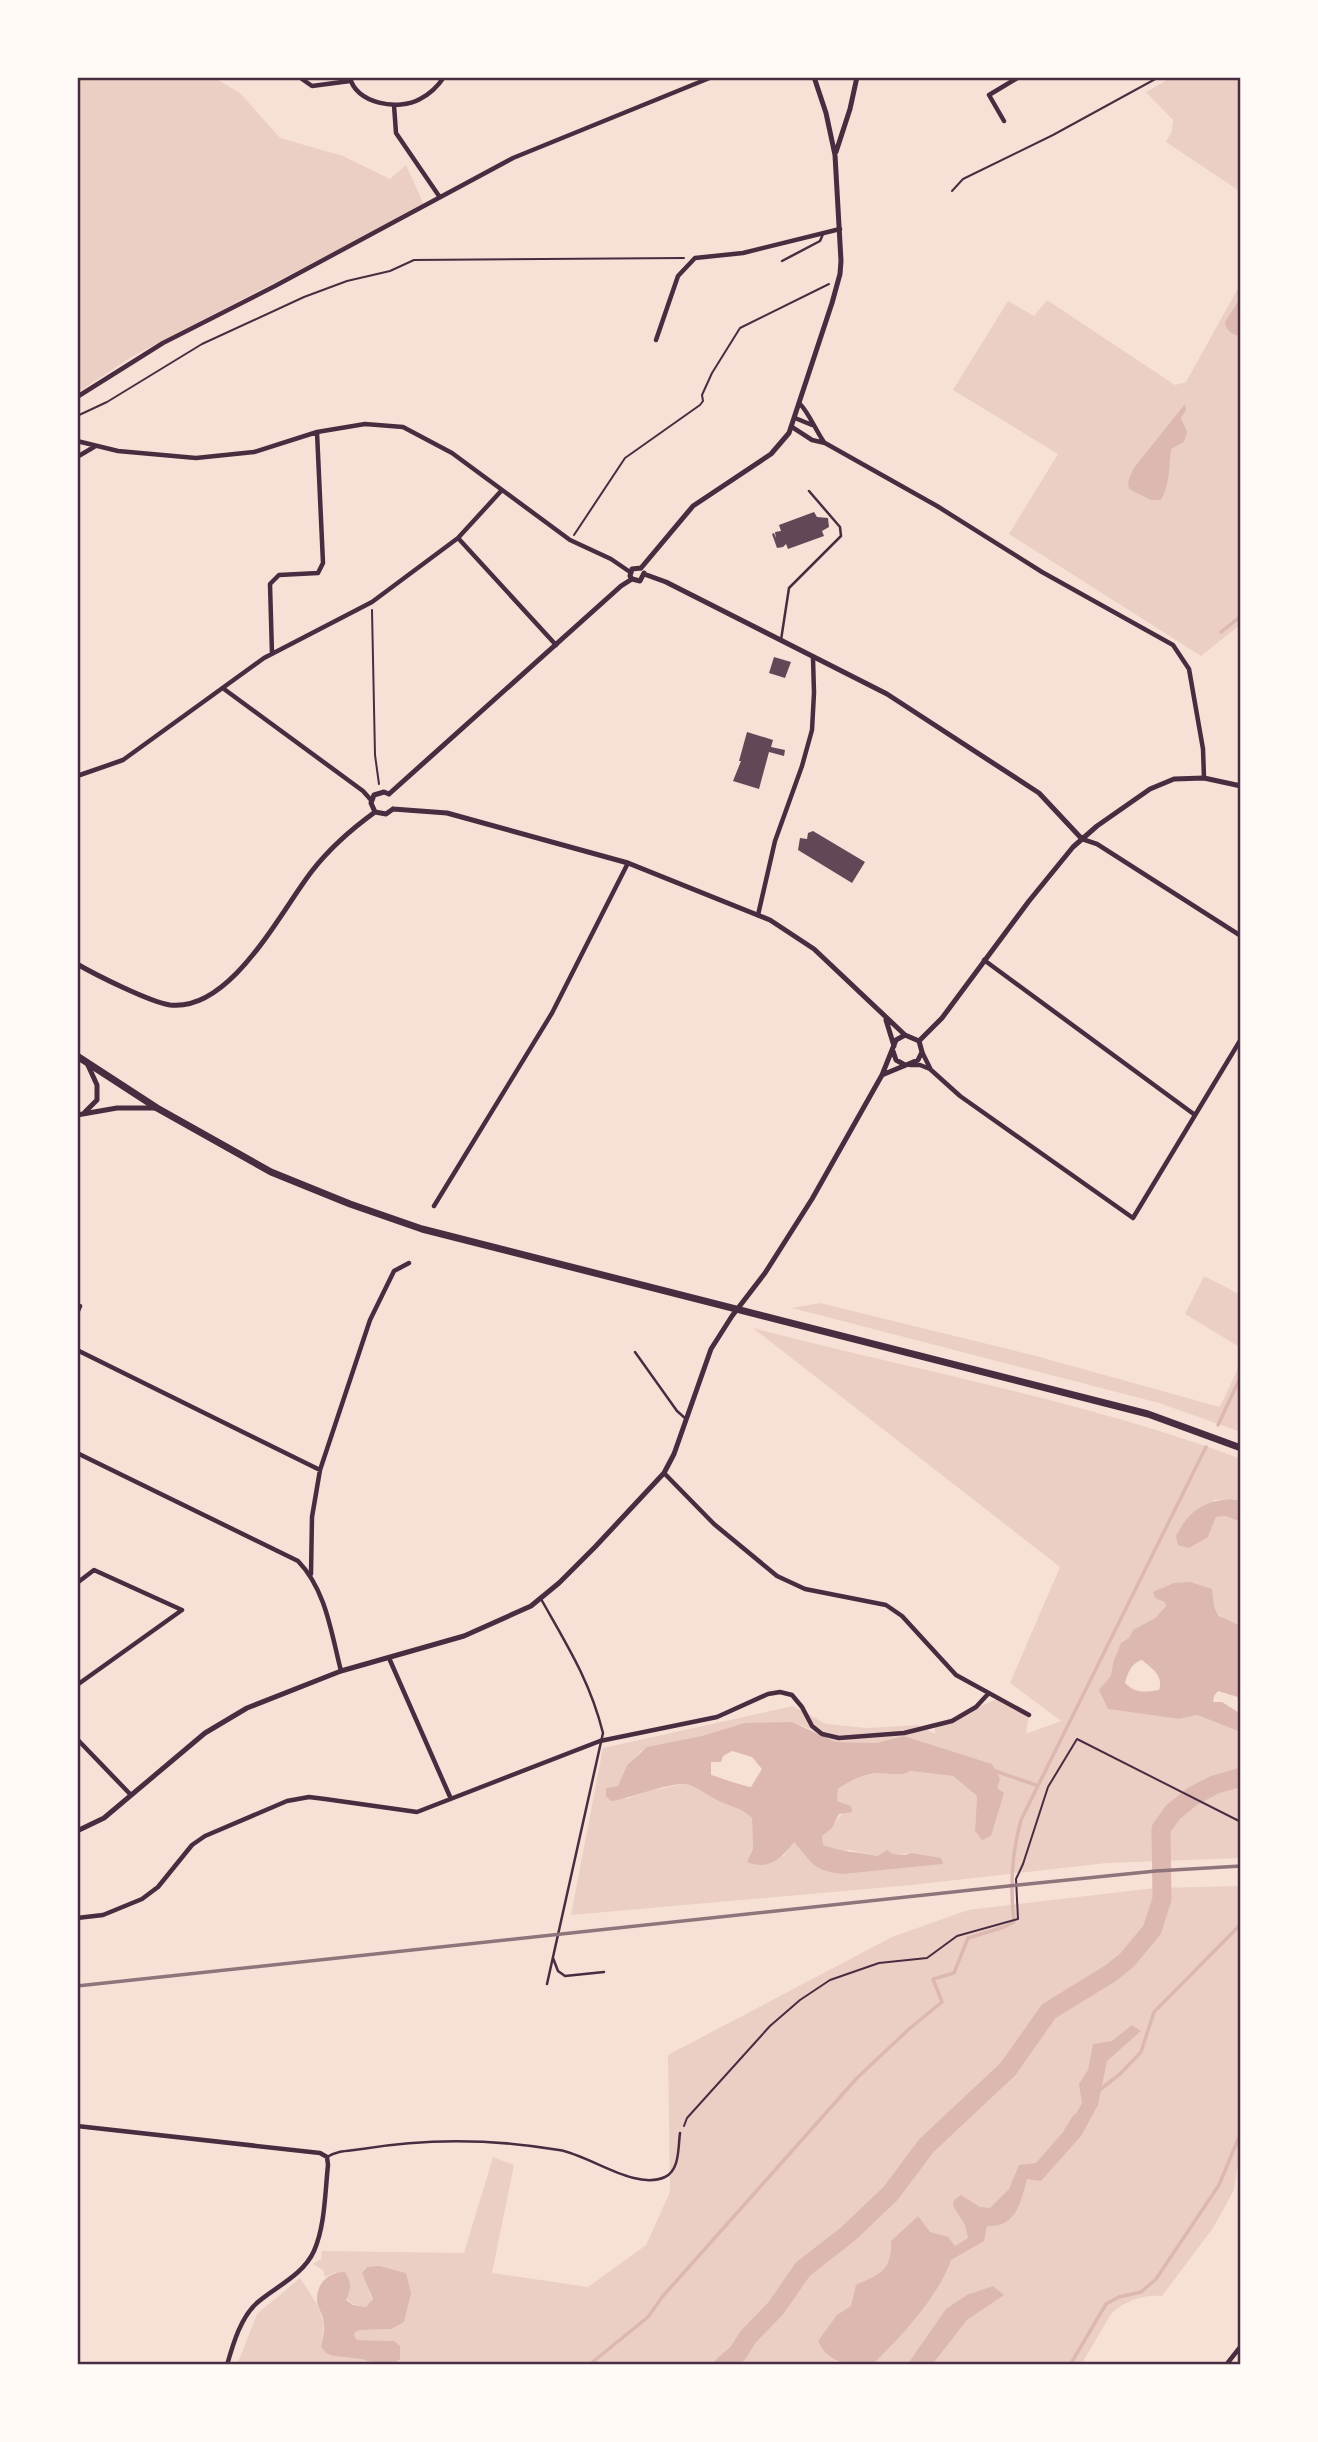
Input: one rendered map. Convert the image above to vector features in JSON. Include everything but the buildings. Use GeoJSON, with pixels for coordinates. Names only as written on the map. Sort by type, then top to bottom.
{"type":"FeatureCollection","features":[{"type":"Feature","properties":{"kind":"main road"},"geometry":{"type":"LineString","coordinates":[[77,1056],[157,1108],[271,1172],[422,1229],[1148,1413],[1241,1448]]}},
{"type":"Feature","properties":{"kind":"street"},"geometry":{"type":"LineString","coordinates":[[302,79],[312,86],[350,79],[364,98],[394,105],[418,100],[439,86],[444,77]]}},
{"type":"Feature","properties":{"kind":"street"},"geometry":{"type":"LineString","coordinates":[[77,397],[163,343],[513,158],[712,77]]}},
{"type":"Feature","properties":{"kind":"street"},"geometry":{"type":"LineString","coordinates":[[389,794],[621,586],[632,579],[640,581],[643,571],[693,506],[771,454],[792,427],[837,282],[841,261],[835,155],[826,113],[814,77]]}},
{"type":"Feature","properties":{"kind":"street"},"geometry":{"type":"LineString","coordinates":[[835,155],[857,77]]}},
{"type":"Feature","properties":{"kind":"street"},"geometry":{"type":"LineString","coordinates":[[1004,121],[989,95],[1019,77]]}},
{"type":"Feature","properties":{"kind":"street"},"geometry":{"type":"LineString","coordinates":[[394,105],[396,133],[439,196]]}},
{"type":"Feature","properties":{"kind":"street"},"geometry":{"type":"LineString","coordinates":[[656,340],[678,276],[695,258],[743,253],[840,229]]}},
{"type":"Feature","properties":{"kind":"street"},"geometry":{"type":"LineString","coordinates":[[800,404],[825,443]]}},
{"type":"Feature","properties":{"kind":"street"},"geometry":{"type":"LineString","coordinates":[[795,418],[812,426]]}},
{"type":"Feature","properties":{"kind":"street"},"geometry":{"type":"LineString","coordinates":[[77,441],[95,447],[156,456],[196,458],[254,452],[317,432],[365,424],[403,427],[440,445],[570,540],[611,559],[630,572],[632,579]]}},
{"type":"Feature","properties":{"kind":"street"},"geometry":{"type":"LineString","coordinates":[[792,427],[937,506],[1042,572],[1173,645],[1189,669],[1203,749],[1204,778]]}},
{"type":"Feature","properties":{"kind":"street"},"geometry":{"type":"LineString","coordinates":[[272,654],[271,583],[279,575],[318,573],[323,563],[317,432]]}},
{"type":"Feature","properties":{"kind":"street"},"geometry":{"type":"LineString","coordinates":[[77,457],[95,447]]}},
{"type":"Feature","properties":{"kind":"street"},"geometry":{"type":"LineString","coordinates":[[77,776],[123,760],[272,654],[372,602],[458,538],[502,490]]}},
{"type":"Feature","properties":{"kind":"street"},"geometry":{"type":"LineString","coordinates":[[458,538],[556,646]]}},
{"type":"Feature","properties":{"kind":"street"},"geometry":{"type":"LineString","coordinates":[[630,572],[634,567],[643,571],[887,694],[1039,793],[1082,839],[1097,844],[1241,936]]}},
{"type":"Feature","properties":{"kind":"street"},"geometry":{"type":"LineString","coordinates":[[758,915],[775,841],[812,730],[813,658]]}},
{"type":"Feature","properties":{"kind":"street"},"geometry":{"type":"LineString","coordinates":[[224,689],[363,791],[371,800],[375,812],[386,814],[393,809],[447,813],[628,863],[781,925],[814,949],[905,1035]]}},
{"type":"Feature","properties":{"kind":"street"},"geometry":{"type":"LineString","coordinates":[[919,1041],[942,1018],[1029,901],[1082,839],[1150,789],[1174,779],[1204,778],[1241,786]]}},
{"type":"Feature","properties":{"kind":"street"},"geometry":{"type":"LineString","coordinates":[[371,800],[379,792],[389,794],[394,801],[393,809]]}},
{"type":"Feature","properties":{"kind":"street"},"geometry":{"type":"LineString","coordinates":[[77,964],[156,1002],[172,1005],[200,1001],[224,987],[243,968],[314,868],[375,812]]}},
{"type":"Feature","properties":{"kind":"street"},"geometry":{"type":"LineString","coordinates":[[435,1206],[552,1013],[628,863]]}},
{"type":"Feature","properties":{"kind":"street"},"geometry":{"type":"LineString","coordinates":[[984,960],[1195,1115]]}},
{"type":"Feature","properties":{"kind":"street"},"geometry":{"type":"LineString","coordinates":[[885,1017],[896,1060],[930,1069],[960,1096],[1133,1218],[1241,1039]]}},
{"type":"Feature","properties":{"kind":"street"},"geometry":{"type":"LineString","coordinates":[[77,1831],[104,1818],[130,1794],[225,1720],[247,1708],[341,1671],[464,1636],[499,1622],[541,1599],[595,1548],[664,1473],[687,1419],[710,1349],[765,1273],[799,1219],[882,1075],[900,1036],[916,1037],[930,1069]]}},
{"type":"Feature","properties":{"kind":"street"},"geometry":{"type":"LineString","coordinates":[[882,1075],[918,1060],[922,1052]]}},
{"type":"Feature","properties":{"kind":"street"},"geometry":{"type":"LineString","coordinates":[[80,1115],[97,1100],[97,1085],[87,1063]]}},
{"type":"Feature","properties":{"kind":"street"},"geometry":{"type":"LineString","coordinates":[[80,1115],[117,1108],[157,1108]]}},
{"type":"Feature","properties":{"kind":"street"},"geometry":{"type":"LineString","coordinates":[[311,1574],[312,1517],[320,1470],[370,1320],[394,1271],[409,1263]]}},
{"type":"Feature","properties":{"kind":"street"},"geometry":{"type":"LineString","coordinates":[[77,1313],[80,1306]]}},
{"type":"Feature","properties":{"kind":"street"},"geometry":{"type":"LineString","coordinates":[[77,1350],[320,1470]]}},
{"type":"Feature","properties":{"kind":"street"},"geometry":{"type":"LineString","coordinates":[[77,1453],[298,1561],[311,1574],[320,1592],[341,1671]]}},
{"type":"Feature","properties":{"kind":"street"},"geometry":{"type":"LineString","coordinates":[[664,1473],[713,1524],[777,1576],[805,1589],[887,1605],[902,1616],[956,1675],[1029,1715]]}},
{"type":"Feature","properties":{"kind":"street"},"geometry":{"type":"LineString","coordinates":[[77,1583],[94,1570],[182,1610],[77,1685]]}},
{"type":"Feature","properties":{"kind":"street"},"geometry":{"type":"LineString","coordinates":[[390,1658],[451,1799]]}},
{"type":"Feature","properties":{"kind":"street"},"geometry":{"type":"LineString","coordinates":[[77,1918],[103,1915],[142,1899],[158,1887],[192,1845],[205,1836],[287,1801],[309,1797],[417,1812],[600,1741],[717,1717],[780,1692],[792,1695],[812,1726],[822,1734],[839,1738],[904,1733],[952,1721],[976,1707],[988,1694]]}},
{"type":"Feature","properties":{"kind":"street"},"geometry":{"type":"LineString","coordinates":[[77,1739],[130,1794]]}},
{"type":"Feature","properties":{"kind":"street"},"geometry":{"type":"LineString","coordinates":[[78,2127],[320,2153],[327,2157],[320,2230],[314,2251],[302,2269],[256,2303],[249,2312],[235,2339],[227,2365]]}},
{"type":"Feature","properties":{"kind":"street"},"geometry":{"type":"LineString","coordinates":[[1226,2365],[1241,2346]]}},
{"type":"Feature","properties":{"kind":"lane"},"geometry":{"type":"LineString","coordinates":[[782,261],[820,241],[823,234]]}},
{"type":"Feature","properties":{"kind":"lane"},"geometry":{"type":"LineString","coordinates":[[781,640],[789,588],[841,536],[840,527],[809,491]]}},
{"type":"Feature","properties":{"kind":"lane"},"geometry":{"type":"LineString","coordinates":[[635,1352],[677,1411],[687,1419]]}},
{"type":"Feature","properties":{"kind":"lane"},"geometry":{"type":"LineString","coordinates":[[541,1599],[577,1659],[595,1702],[603,1732],[547,1984]]}},
{"type":"Feature","properties":{"kind":"lane"},"geometry":{"type":"LineString","coordinates":[[553,1958],[558,1971],[565,1976],[604,1972]]}},
{"type":"Feature","properties":{"kind":"lane"},"geometry":{"type":"LineString","coordinates":[[327,2157],[336,2151],[397,2143],[467,2141],[561,2150],[634,2179],[656,2179],[666,2177],[673,2170],[680,2133]]}},
{"type":"Feature","properties":{"kind":"path"},"geometry":{"type":"LineString","coordinates":[[952,191],[963,178],[1053,135],[1159,77]]}},
{"type":"Feature","properties":{"kind":"path"},"geometry":{"type":"LineString","coordinates":[[77,416],[107,402],[213,338],[304,297],[346,281],[390,271],[414,260],[695,258]]}},
{"type":"Feature","properties":{"kind":"path"},"geometry":{"type":"LineString","coordinates":[[570,540],[625,458],[700,405],[712,373],[740,328],[788,302],[837,282]]}},
{"type":"Feature","properties":{"kind":"path"},"geometry":{"type":"LineString","coordinates":[[372,602],[375,755],[379,784]]}},
{"type":"Feature","properties":{"kind":"path"},"geometry":{"type":"LineString","coordinates":[[680,2133],[687,2118],[770,2026],[800,2000],[830,1980],[879,1963],[927,1958],[957,1936],[1017,1919],[1016,1879],[1048,1787],[1077,1739],[1241,1822]]}},
{"type":"Feature","properties":{"kind":"shaded area"},"geometry":{"type":"Polygon","coordinates":[[[77,77],[213,77],[240,93],[280,138],[343,156],[390,179],[406,165],[424,205],[133,356],[77,393],[77,77]]]}},
{"type":"Feature","properties":{"kind":"shaded area"},"geometry":{"type":"Polygon","coordinates":[[[1172,77],[1241,77],[1241,192],[1166,142],[1172,131],[1173,120],[1146,92],[1172,77]]]}},
{"type":"Feature","properties":{"kind":"shaded area"},"geometry":{"type":"Polygon","coordinates":[[[1241,283],[1241,624],[1201,656],[1009,534],[1058,454],[953,390],[1008,301],[1034,316],[1047,300],[1175,385],[1186,382],[1241,283]]]}},
{"type":"Feature","properties":{"kind":"shaded area"},"geometry":{"type":"Polygon","coordinates":[[[1241,297],[1241,336],[1230,332],[1225,322],[1241,297]]]}},
{"type":"Feature","properties":{"kind":"shaded area"},"geometry":{"type":"Polygon","coordinates":[[[1185,404],[1186,410],[1181,418],[1187,432],[1184,442],[1171,449],[1168,481],[1161,500],[1151,500],[1129,489],[1128,482],[1133,469],[1185,404]]]}},
{"type":"Feature","properties":{"kind":"shaded area"},"geometry":{"type":"Polygon","coordinates":[[[1204,1276],[1241,1295],[1241,1348],[1185,1314],[1204,1276]]]}},
{"type":"Feature","properties":{"kind":"shaded area"},"geometry":{"type":"Polygon","coordinates":[[[820,1303],[1036,1356],[1220,1407],[1241,1362],[1241,1432],[1159,1403],[792,1308],[820,1303]]]}},
{"type":"Feature","properties":{"kind":"shaded area"},"geometry":{"type":"Polygon","coordinates":[[[753,1328],[1061,1403],[1182,1438],[1241,1459],[1241,1501],[1213,1500],[1208,1537],[1216,1517],[1225,1516],[1241,1522],[1241,1626],[1225,1620],[1214,1607],[1165,1602],[1166,1606],[1155,1618],[1134,1630],[1113,1663],[1108,1709],[1179,1719],[1197,1715],[1241,1732],[1241,1858],[1107,1863],[912,1885],[571,1915],[603,1748],[793,1706],[826,1724],[867,1728],[918,1725],[935,1734],[935,1725],[997,1699],[1029,1715],[1026,1734],[1061,1721],[1010,1683],[1060,1567],[753,1328]],[[744,1723],[641,1751],[627,1765],[618,1786],[606,1788],[626,1799],[688,1783],[727,1804],[745,1810],[752,1818],[753,1849],[748,1862],[784,1856],[794,1841],[844,1874],[942,1864],[911,1853],[878,1856],[850,1850],[839,1851],[823,1845],[822,1836],[851,1806],[837,1801],[838,1789],[861,1777],[876,1773],[898,1774],[909,1771],[953,1776],[977,1796],[975,1831],[997,1788],[992,1764],[904,1736],[876,1743],[836,1742],[801,1725],[744,1723]]]}},
{"type":"Feature","properties":{"kind":"shaded area"},"geometry":{"type":"Polygon","coordinates":[[[1230,1499],[1241,1501],[1241,1522],[1225,1516],[1216,1517],[1208,1537],[1189,1548],[1178,1545],[1176,1536],[1191,1514],[1204,1505],[1230,1499]]]}},
{"type":"Feature","properties":{"kind":"shaded area"},"geometry":{"type":"Polygon","coordinates":[[[1190,1582],[1212,1589],[1214,1607],[1219,1616],[1241,1626],[1241,1698],[1218,1691],[1213,1702],[1222,1702],[1241,1714],[1241,1732],[1197,1715],[1179,1719],[1108,1709],[1099,1690],[1111,1676],[1121,1643],[1129,1638],[1133,1630],[1155,1618],[1166,1606],[1165,1602],[1155,1598],[1153,1592],[1174,1583],[1190,1582]],[[1142,1660],[1135,1663],[1125,1683],[1137,1691],[1159,1690],[1158,1676],[1142,1660]]]}},
{"type":"Feature","properties":{"kind":"shaded area"},"geometry":{"type":"Polygon","coordinates":[[[792,1722],[836,1742],[876,1743],[904,1736],[992,1764],[1000,1779],[997,1788],[1004,1793],[991,1836],[982,1840],[975,1831],[977,1796],[953,1776],[910,1771],[871,1774],[838,1789],[837,1801],[851,1806],[852,1812],[839,1814],[832,1828],[822,1836],[823,1845],[878,1856],[887,1850],[893,1854],[911,1853],[941,1858],[943,1864],[834,1873],[814,1865],[794,1842],[774,1861],[755,1864],[747,1862],[753,1849],[752,1818],[690,1785],[664,1787],[611,1801],[606,1796],[606,1788],[618,1786],[627,1765],[647,1747],[702,1736],[744,1723],[792,1722]],[[732,1751],[723,1756],[721,1762],[711,1762],[711,1775],[751,1787],[762,1769],[752,1757],[732,1751]]]}},
{"type":"Feature","properties":{"kind":"shaded area"},"geometry":{"type":"Polygon","coordinates":[[[1241,1886],[1241,2143],[1234,2190],[1213,2228],[1162,2296],[1141,2297],[1116,2309],[1081,2365],[932,2365],[967,2320],[1003,2295],[993,2286],[926,2340],[907,2365],[390,2365],[393,2364],[394,2341],[357,2340],[354,2335],[360,2330],[391,2329],[366,2286],[373,2300],[366,2307],[352,2303],[342,2292],[336,2272],[325,2277],[323,2270],[313,2264],[321,2259],[322,2251],[464,2253],[493,2157],[514,2165],[492,2273],[588,2287],[646,2245],[670,2192],[668,2055],[892,1937],[968,1910],[1155,1888],[1241,1886]]]}},
{"type":"Feature","properties":{"kind":"shaded area"},"geometry":{"type":"Polygon","coordinates":[[[1132,2025],[1141,2031],[1107,2061],[1098,2105],[1081,2136],[1041,2181],[1027,2179],[1019,2205],[1011,2218],[1005,2223],[987,2226],[984,2241],[951,2260],[928,2302],[906,2330],[872,2365],[840,2362],[822,2349],[818,2341],[837,2315],[851,2306],[856,2285],[883,2270],[889,2259],[891,2241],[918,2216],[930,2232],[948,2237],[955,2246],[968,2238],[965,2225],[953,2206],[954,2200],[961,2195],[980,2207],[990,2208],[1009,2189],[1019,2165],[1036,2163],[1071,2123],[1082,2103],[1079,2084],[1088,2070],[1093,2044],[1112,2041],[1132,2025]]]}},
{"type":"Feature","properties":{"kind":"shaded area"},"geometry":{"type":"Polygon","coordinates":[[[379,2266],[406,2273],[411,2293],[404,2322],[391,2329],[360,2330],[354,2335],[357,2340],[394,2341],[400,2346],[400,2359],[393,2364],[381,2365],[326,2353],[321,2347],[324,2324],[317,2301],[321,2284],[333,2274],[345,2272],[350,2286],[346,2300],[353,2305],[366,2307],[373,2299],[362,2273],[367,2267],[379,2266]]]}},
{"type":"Feature","properties":{"kind":"shaded area"},"geometry":{"type":"Polygon","coordinates":[[[300,2278],[317,2304],[324,2323],[321,2347],[333,2356],[361,2359],[381,2365],[237,2365],[257,2314],[300,2278]]]}},
{"type":"Feature","properties":{"kind":"shaded area"},"geometry":{"type":"Polygon","coordinates":[[[993,2286],[1004,2295],[967,2320],[932,2365],[907,2365],[946,2309],[967,2295],[993,2286]]]}},
{"type":"Feature","properties":{"kind":"waterway"},"geometry":{"type":"LineString","coordinates":[[1221,632],[1241,616]]}},
{"type":"Feature","properties":{"kind":"waterway"},"geometry":{"type":"LineString","coordinates":[[1218,1425],[1241,1376]]}},
{"type":"Feature","properties":{"kind":"waterway"},"geometry":{"type":"LineString","coordinates":[[589,2365],[648,2317],[663,2296],[857,2078],[942,2002],[933,1979],[954,1973],[968,1938],[1014,1922],[1013,1870],[1021,1820],[1206,1447]]}},
{"type":"Feature","properties":{"kind":"waterway"},"geometry":{"type":"LineString","coordinates":[[995,1771],[1036,1785]]}},
{"type":"Feature","properties":{"kind":"waterway"},"geometry":{"type":"LineString","coordinates":[[724,2365],[738,2353],[748,2337],[776,2308],[803,2269],[848,2234],[891,2193],[926,2146],[1008,2069],[1049,2011],[1111,1973],[1127,1960],[1152,1930],[1162,1899],[1161,1829],[1173,1812],[1193,1796],[1214,1785],[1241,1777]]}},
{"type":"Feature","properties":{"kind":"waterway"},"geometry":{"type":"LineString","coordinates":[[1097,2092],[1120,2074],[1141,2052],[1154,2012],[1241,1924]]}},
{"type":"Feature","properties":{"kind":"waterway"},"geometry":{"type":"LineString","coordinates":[[1066,2130],[1075,2116]]}},
{"type":"Feature","properties":{"kind":"waterway"},"geometry":{"type":"LineString","coordinates":[[1070,2365],[1106,2304],[1119,2297],[1141,2292],[1156,2279],[1219,2185],[1239,2137],[1241,2125]]}},
{"type":"Feature","properties":{"kind":"railway"},"geometry":{"type":"LineString","coordinates":[[77,1986],[1018,1885],[1156,1871],[1241,1866]]}}]}
